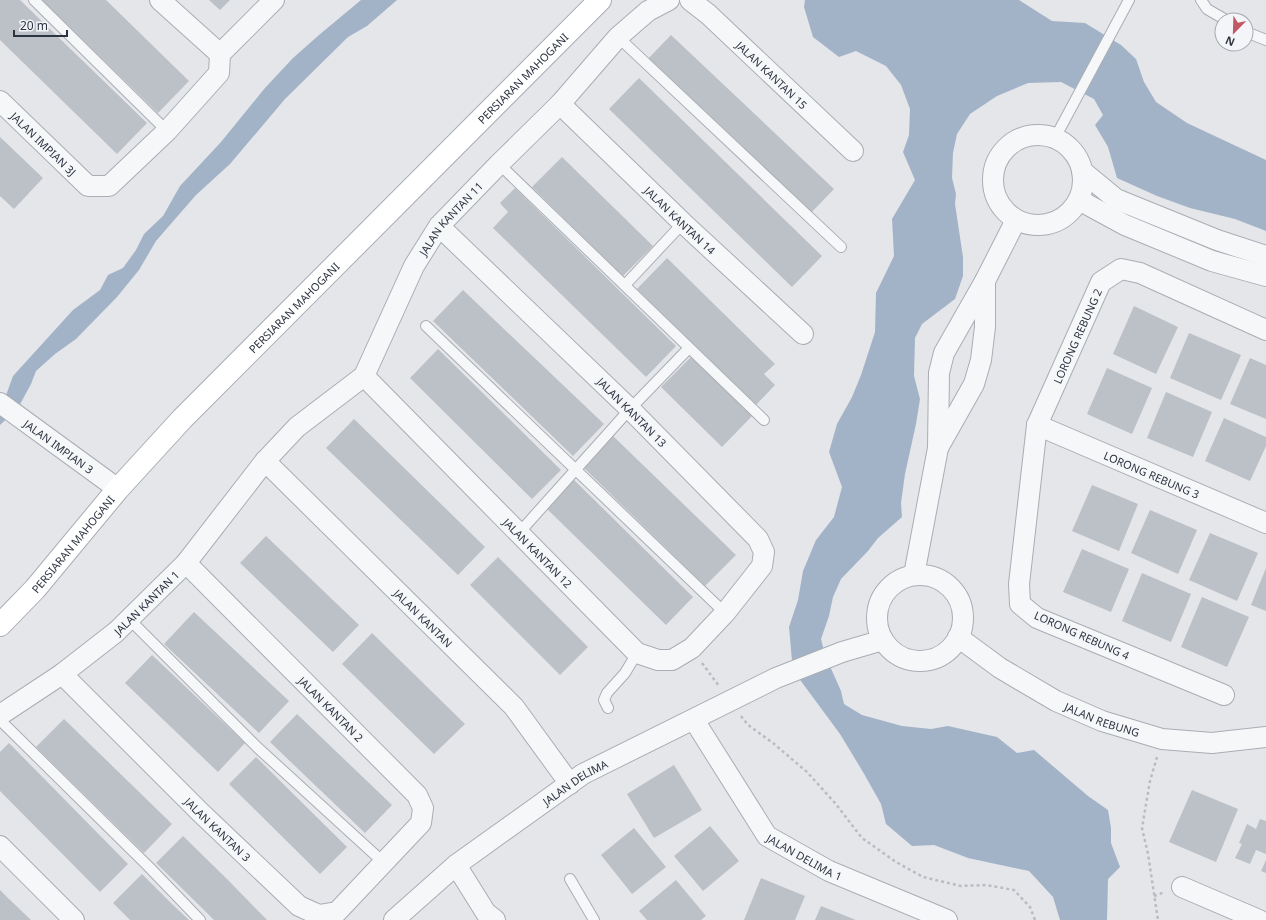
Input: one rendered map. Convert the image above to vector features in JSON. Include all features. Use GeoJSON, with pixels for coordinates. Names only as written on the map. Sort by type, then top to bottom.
{"type":"FeatureCollection","features":[{"type":"Feature","properties":{"kind":"main road","name":"PERSIARAN MAHOGANI"},"geometry":{"type":"LineString","coordinates":[[0,626],[36,589],[118,489],[182,419],[600,0]]}},
{"type":"Feature","properties":{"kind":"street"},"geometry":{"type":"LineString","coordinates":[[160,0],[220,54]]}},
{"type":"Feature","properties":{"kind":"street"},"geometry":{"type":"LineString","coordinates":[[167,131],[219,73],[220,54],[274,0]]}},
{"type":"Feature","properties":{"kind":"street","name":"JALAN KANTAN 11"},"geometry":{"type":"LineString","coordinates":[[265,461],[297,427],[364,376],[414,266],[440,226],[560,104],[618,37],[648,11],[669,0]]}},
{"type":"Feature","properties":{"kind":"street","name":"JALAN KANTAN 15"},"geometry":{"type":"LineString","coordinates":[[690,0],[708,14],[852,151]]}},
{"type":"Feature","properties":{"kind":"street","name":"JALAN IMPIAN 3J"},"geometry":{"type":"LineString","coordinates":[[0,101],[88,186],[109,186],[167,131]]}},
{"type":"Feature","properties":{"kind":"street","name":"JALAN KANTAN 14"},"geometry":{"type":"LineString","coordinates":[[560,104],[683,223],[803,334]]}},
{"type":"Feature","properties":{"kind":"street"},"geometry":{"type":"LineString","coordinates":[[1041,135],[1055,138],[1068,146],[1077,157],[1082,171],[1083,186],[1079,200],[1071,212],[1059,220],[1045,225],[1030,225],[1016,220],[1003,210],[995,197],[992,182],[994,167],[1000,153],[1012,143],[1026,136],[1041,135]]}},
{"type":"Feature","properties":{"kind":"street"},"geometry":{"type":"LineString","coordinates":[[1082,171],[1116,199],[1217,240],[1266,256]]}},
{"type":"Feature","properties":{"kind":"street"},"geometry":{"type":"LineString","coordinates":[[1079,200],[1125,225],[1212,261],[1266,276]]}},
{"type":"Feature","properties":{"kind":"street"},"geometry":{"type":"LineString","coordinates":[[914,575],[938,448],[939,373],[944,353],[1016,220]]}},
{"type":"Feature","properties":{"kind":"street","name":"JALAN KANTAN 13"},"geometry":{"type":"LineString","coordinates":[[440,226],[630,409],[758,539],[764,552],[762,566],[725,613]]}},
{"type":"Feature","properties":{"kind":"street","name":"LORONG REBUNG 2"},"geometry":{"type":"LineString","coordinates":[[1038,425],[1100,282],[1121,269],[1140,273],[1266,330]]}},
{"type":"Feature","properties":{"kind":"street"},"geometry":{"type":"LineString","coordinates":[[938,448],[974,384],[981,360],[985,327],[984,281]]}},
{"type":"Feature","properties":{"kind":"street","name":"JALAN KANTAN 12"},"geometry":{"type":"LineString","coordinates":[[364,376],[518,534],[637,653],[658,660],[672,660],[692,648],[725,613]]}},
{"type":"Feature","properties":{"kind":"street","name":"JALAN IMPIAN 3"},"geometry":{"type":"LineString","coordinates":[[0,403],[118,489]]}},
{"type":"Feature","properties":{"kind":"street","name":"LORONG REBUNG 3"},"geometry":{"type":"LineString","coordinates":[[1038,425],[1266,523]]}},
{"type":"Feature","properties":{"kind":"street","name":"LORONG REBUNG 4"},"geometry":{"type":"LineString","coordinates":[[1038,425],[1019,584],[1020,604],[1037,618],[1224,695]]}},
{"type":"Feature","properties":{"kind":"street","name":"JALAN KANTAN 1"},"geometry":{"type":"LineString","coordinates":[[0,715],[62,674],[130,620],[186,563],[265,461]]}},
{"type":"Feature","properties":{"kind":"street","name":"JALAN KANTAN"},"geometry":{"type":"LineString","coordinates":[[265,461],[514,707],[570,784]]}},
{"type":"Feature","properties":{"kind":"street","name":"JALAN KANTAN 2"},"geometry":{"type":"LineString","coordinates":[[186,563],[416,795],[423,808],[421,823],[383,862]]}},
{"type":"Feature","properties":{"kind":"street"},"geometry":{"type":"LineString","coordinates":[[914,575],[928,576],[940,580],[950,588],[958,599],[962,612],[962,625],[958,637],[949,649],[936,658],[921,660],[906,659],[893,651],[883,640],[877,627],[877,613],[881,599],[889,588],[901,579],[914,575]]}},
{"type":"Feature","properties":{"kind":"street","name":"JALAN REBUNG"},"geometry":{"type":"LineString","coordinates":[[958,637],[1000,668],[1056,701],[1102,721],[1162,739],[1212,743],[1266,737]]}},
{"type":"Feature","properties":{"kind":"street","name":"JALAN DELIMA"},"geometry":{"type":"LineString","coordinates":[[394,920],[456,865],[583,774],[776,678],[842,652],[883,640]]}},
{"type":"Feature","properties":{"kind":"street","name":"JALAN KANTAN 3"},"geometry":{"type":"LineString","coordinates":[[62,674],[201,813],[299,906],[319,915],[337,912],[383,862]]}},
{"type":"Feature","properties":{"kind":"street","name":"JALAN DELIMA 1"},"geometry":{"type":"LineString","coordinates":[[694,720],[767,836],[829,871],[947,920]]}},
{"type":"Feature","properties":{"kind":"street"},"geometry":{"type":"LineString","coordinates":[[0,846],[74,920]]}},
{"type":"Feature","properties":{"kind":"street"},"geometry":{"type":"LineString","coordinates":[[456,865],[486,913],[495,920]]}},
{"type":"Feature","properties":{"kind":"street"},"geometry":{"type":"LineString","coordinates":[[1182,887],[1259,920]]}},
{"type":"Feature","properties":{"kind":"lane"},"geometry":{"type":"LineString","coordinates":[[34,0],[167,131]]}},
{"type":"Feature","properties":{"kind":"lane"},"geometry":{"type":"LineString","coordinates":[[1055,138],[1129,0]]}},
{"type":"Feature","properties":{"kind":"lane"},"geometry":{"type":"LineString","coordinates":[[1201,0],[1207,10],[1214,14]]}},
{"type":"Feature","properties":{"kind":"lane"},"geometry":{"type":"LineString","coordinates":[[1254,35],[1266,40]]}},
{"type":"Feature","properties":{"kind":"lane"},"geometry":{"type":"LineString","coordinates":[[618,37],[841,247]]}},
{"type":"Feature","properties":{"kind":"lane"},"geometry":{"type":"LineString","coordinates":[[500,164],[764,420]]}},
{"type":"Feature","properties":{"kind":"lane"},"geometry":{"type":"LineString","coordinates":[[625,285],[683,223]]}},
{"type":"Feature","properties":{"kind":"lane"},"geometry":{"type":"LineString","coordinates":[[426,326],[725,613]]}},
{"type":"Feature","properties":{"kind":"lane"},"geometry":{"type":"LineString","coordinates":[[518,534],[630,409],[689,348]]}},
{"type":"Feature","properties":{"kind":"lane"},"geometry":{"type":"LineString","coordinates":[[130,620],[258,748],[383,862]]}},
{"type":"Feature","properties":{"kind":"lane"},"geometry":{"type":"LineString","coordinates":[[608,708],[604,703],[604,698],[625,673],[637,653]]}},
{"type":"Feature","properties":{"kind":"lane"},"geometry":{"type":"LineString","coordinates":[[0,720],[148,866],[200,920]]}},
{"type":"Feature","properties":{"kind":"lane"},"geometry":{"type":"LineString","coordinates":[[570,879],[594,920]]}},
{"type":"Feature","properties":{"kind":"path"},"geometry":{"type":"LineString","coordinates":[[692,648],[713,679],[748,725],[773,743],[807,772],[862,838],[896,862],[922,877],[961,886],[986,885],[1014,890],[1030,907],[1035,920]]}},
{"type":"Feature","properties":{"kind":"path"},"geometry":{"type":"LineString","coordinates":[[1158,920],[1148,854],[1142,828],[1150,781],[1162,739]]}},
{"type":"Feature","properties":{"kind":"water"},"geometry":{"type":"Polygon","coordinates":[[[361,0],[397,0],[367,26],[348,37],[285,99],[230,164],[196,195],[156,241],[139,270],[117,297],[76,339],[55,354],[36,371],[18,408],[0,425],[0,406],[4,401],[13,376],[73,310],[100,290],[108,275],[123,268],[136,250],[144,234],[163,216],[180,186],[221,142],[265,88],[293,58],[361,0]]]}},
{"type":"Feature","properties":{"kind":"water"},"geometry":{"type":"Polygon","coordinates":[[[805,0],[1019,0],[1052,21],[1085,23],[1121,45],[1136,59],[1144,82],[1156,102],[1187,123],[1266,160],[1266,231],[1235,219],[1190,208],[1157,196],[1117,178],[1108,147],[1095,125],[1103,115],[1094,99],[1061,82],[1028,83],[997,96],[970,114],[957,134],[953,153],[952,178],[956,194],[955,204],[963,257],[963,276],[955,299],[922,324],[915,338],[914,376],[920,399],[905,474],[901,503],[902,517],[878,538],[868,551],[841,579],[833,597],[829,616],[821,639],[825,655],[841,691],[844,704],[862,715],[902,726],[931,729],[948,726],[997,737],[1017,753],[1034,750],[1088,796],[1108,810],[1111,828],[1111,843],[1120,867],[1108,879],[1107,920],[1060,920],[1053,897],[1029,871],[968,858],[934,845],[912,846],[886,824],[881,804],[863,772],[840,734],[795,673],[792,661],[789,627],[798,600],[803,571],[816,540],[834,517],[842,487],[829,452],[837,424],[852,397],[875,332],[876,293],[894,256],[892,219],[915,180],[903,152],[909,135],[910,109],[901,85],[886,66],[856,51],[839,57],[813,37],[804,7],[805,0]]]}},
{"type":"Feature","properties":{"kind":"building"},"geometry":{"type":"Polygon","coordinates":[[[0,0],[20,0],[147,123],[117,154],[0,40],[0,0]]]}},
{"type":"Feature","properties":{"kind":"building"},"geometry":{"type":"Polygon","coordinates":[[[42,0],[106,0],[189,81],[158,113],[42,0]]]}},
{"type":"Feature","properties":{"kind":"building"},"geometry":{"type":"Polygon","coordinates":[[[209,0],[230,0],[220,10],[209,0]]]}},
{"type":"Feature","properties":{"kind":"building"},"geometry":{"type":"Polygon","coordinates":[[[671,35],[834,189],[805,219],[642,65],[671,35]]]}},
{"type":"Feature","properties":{"kind":"building"},"geometry":{"type":"Polygon","coordinates":[[[639,78],[822,256],[792,287],[609,109],[639,78]]]}},
{"type":"Feature","properties":{"kind":"building"},"geometry":{"type":"Polygon","coordinates":[[[0,137],[43,178],[14,209],[0,196],[0,137]]]}},
{"type":"Feature","properties":{"kind":"building"},"geometry":{"type":"Polygon","coordinates":[[[562,157],[653,246],[623,276],[532,187],[562,157]]]}},
{"type":"Feature","properties":{"kind":"building"},"geometry":{"type":"Polygon","coordinates":[[[515,188],[676,346],[646,377],[493,228],[508,212],[500,203],[515,188]]]}},
{"type":"Feature","properties":{"kind":"building"},"geometry":{"type":"Polygon","coordinates":[[[667,258],[775,364],[764,374],[775,385],[756,405],[637,289],[667,258]]]}},
{"type":"Feature","properties":{"kind":"building"},"geometry":{"type":"Polygon","coordinates":[[[463,290],[604,424],[573,456],[433,321],[463,290]]]}},
{"type":"Feature","properties":{"kind":"building"},"geometry":{"type":"Polygon","coordinates":[[[1134,306],[1178,327],[1156,374],[1113,354],[1134,306]]]}},
{"type":"Feature","properties":{"kind":"building"},"geometry":{"type":"Polygon","coordinates":[[[1189,333],[1241,355],[1221,400],[1170,378],[1189,333]]]}},
{"type":"Feature","properties":{"kind":"building"},"geometry":{"type":"Polygon","coordinates":[[[438,349],[561,470],[532,499],[410,378],[438,349]]]}},
{"type":"Feature","properties":{"kind":"building"},"geometry":{"type":"Polygon","coordinates":[[[691,357],[752,416],[722,447],[661,387],[691,357]]]}},
{"type":"Feature","properties":{"kind":"building"},"geometry":{"type":"Polygon","coordinates":[[[1250,358],[1266,365],[1266,419],[1230,404],[1250,358]]]}},
{"type":"Feature","properties":{"kind":"building"},"geometry":{"type":"Polygon","coordinates":[[[1107,368],[1152,388],[1132,434],[1087,414],[1107,368]]]}},
{"type":"Feature","properties":{"kind":"building"},"geometry":{"type":"Polygon","coordinates":[[[1166,392],[1212,412],[1193,457],[1147,438],[1166,392]]]}},
{"type":"Feature","properties":{"kind":"building"},"geometry":{"type":"Polygon","coordinates":[[[1224,418],[1266,437],[1266,446],[1250,481],[1205,461],[1224,418]]]}},
{"type":"Feature","properties":{"kind":"building"},"geometry":{"type":"Polygon","coordinates":[[[354,419],[485,547],[458,575],[326,448],[354,419]]]}},
{"type":"Feature","properties":{"kind":"building"},"geometry":{"type":"Polygon","coordinates":[[[613,436],[736,555],[705,586],[583,467],[613,436]]]}},
{"type":"Feature","properties":{"kind":"building"},"geometry":{"type":"Polygon","coordinates":[[[572,478],[693,597],[666,625],[544,506],[572,478]]]}},
{"type":"Feature","properties":{"kind":"building"},"geometry":{"type":"Polygon","coordinates":[[[1092,485],[1138,504],[1119,551],[1072,531],[1092,485]]]}},
{"type":"Feature","properties":{"kind":"building"},"geometry":{"type":"Polygon","coordinates":[[[1150,510],[1197,530],[1178,574],[1131,553],[1150,510]]]}},
{"type":"Feature","properties":{"kind":"building"},"geometry":{"type":"Polygon","coordinates":[[[1210,533],[1258,553],[1237,601],[1189,580],[1210,533]]]}},
{"type":"Feature","properties":{"kind":"building"},"geometry":{"type":"Polygon","coordinates":[[[266,536],[359,625],[333,652],[240,563],[266,536]]]}},
{"type":"Feature","properties":{"kind":"building"},"geometry":{"type":"Polygon","coordinates":[[[1082,549],[1129,569],[1111,612],[1063,592],[1082,549]]]}},
{"type":"Feature","properties":{"kind":"building"},"geometry":{"type":"Polygon","coordinates":[[[498,557],[588,647],[560,675],[470,585],[498,557]]]}},
{"type":"Feature","properties":{"kind":"building"},"geometry":{"type":"Polygon","coordinates":[[[1266,568],[1266,611],[1251,605],[1266,568]]]}},
{"type":"Feature","properties":{"kind":"building"},"geometry":{"type":"Polygon","coordinates":[[[1142,573],[1191,594],[1171,642],[1122,621],[1142,573]]]}},
{"type":"Feature","properties":{"kind":"building"},"geometry":{"type":"Polygon","coordinates":[[[1202,597],[1249,617],[1227,667],[1181,647],[1202,597]]]}},
{"type":"Feature","properties":{"kind":"building"},"geometry":{"type":"Polygon","coordinates":[[[194,612],[289,701],[259,733],[164,644],[194,612]]]}},
{"type":"Feature","properties":{"kind":"building"},"geometry":{"type":"Polygon","coordinates":[[[372,633],[465,724],[434,754],[342,664],[372,633]]]}},
{"type":"Feature","properties":{"kind":"building"},"geometry":{"type":"Polygon","coordinates":[[[152,655],[245,743],[218,772],[125,683],[152,655]]]}},
{"type":"Feature","properties":{"kind":"building"},"geometry":{"type":"Polygon","coordinates":[[[297,714],[392,805],[365,833],[270,742],[297,714]]]}},
{"type":"Feature","properties":{"kind":"building"},"geometry":{"type":"Polygon","coordinates":[[[64,719],[172,824],[144,853],[36,747],[64,719]]]}},
{"type":"Feature","properties":{"kind":"building"},"geometry":{"type":"Polygon","coordinates":[[[9,743],[128,864],[100,892],[0,791],[0,752],[9,743]]]}},
{"type":"Feature","properties":{"kind":"building"},"geometry":{"type":"Polygon","coordinates":[[[256,757],[347,847],[320,874],[229,784],[256,757]]]}},
{"type":"Feature","properties":{"kind":"building"},"geometry":{"type":"Polygon","coordinates":[[[674,765],[702,810],[654,838],[627,794],[674,765]]]}},
{"type":"Feature","properties":{"kind":"building"},"geometry":{"type":"Polygon","coordinates":[[[1192,790],[1238,809],[1216,862],[1169,842],[1192,790]]]}},
{"type":"Feature","properties":{"kind":"building"},"geometry":{"type":"Polygon","coordinates":[[[1260,819],[1266,821],[1266,854],[1256,850],[1250,864],[1235,858],[1242,844],[1239,843],[1247,824],[1256,829],[1260,819]]]}},
{"type":"Feature","properties":{"kind":"building"},"geometry":{"type":"Polygon","coordinates":[[[710,826],[739,861],[703,891],[674,856],[710,826]]]}},
{"type":"Feature","properties":{"kind":"building"},"geometry":{"type":"Polygon","coordinates":[[[634,828],[666,867],[632,894],[601,855],[634,828]]]}},
{"type":"Feature","properties":{"kind":"building"},"geometry":{"type":"Polygon","coordinates":[[[183,836],[267,920],[214,920],[156,863],[183,836]]]}},
{"type":"Feature","properties":{"kind":"building"},"geometry":{"type":"Polygon","coordinates":[[[1266,860],[1266,873],[1261,871],[1266,860]]]}},
{"type":"Feature","properties":{"kind":"building"},"geometry":{"type":"Polygon","coordinates":[[[142,874],[189,920],[130,920],[113,903],[142,874]]]}},
{"type":"Feature","properties":{"kind":"building"},"geometry":{"type":"Polygon","coordinates":[[[761,878],[805,896],[795,920],[744,920],[761,878]]]}},
{"type":"Feature","properties":{"kind":"building"},"geometry":{"type":"Polygon","coordinates":[[[676,880],[706,916],[701,920],[647,920],[639,911],[676,880]]]}},
{"type":"Feature","properties":{"kind":"building"},"geometry":{"type":"Polygon","coordinates":[[[0,890],[9,899],[31,920],[0,920],[0,890]]]}},
{"type":"Feature","properties":{"kind":"building"},"geometry":{"type":"Polygon","coordinates":[[[821,906],[856,920],[815,920],[821,906]]]}}]}
